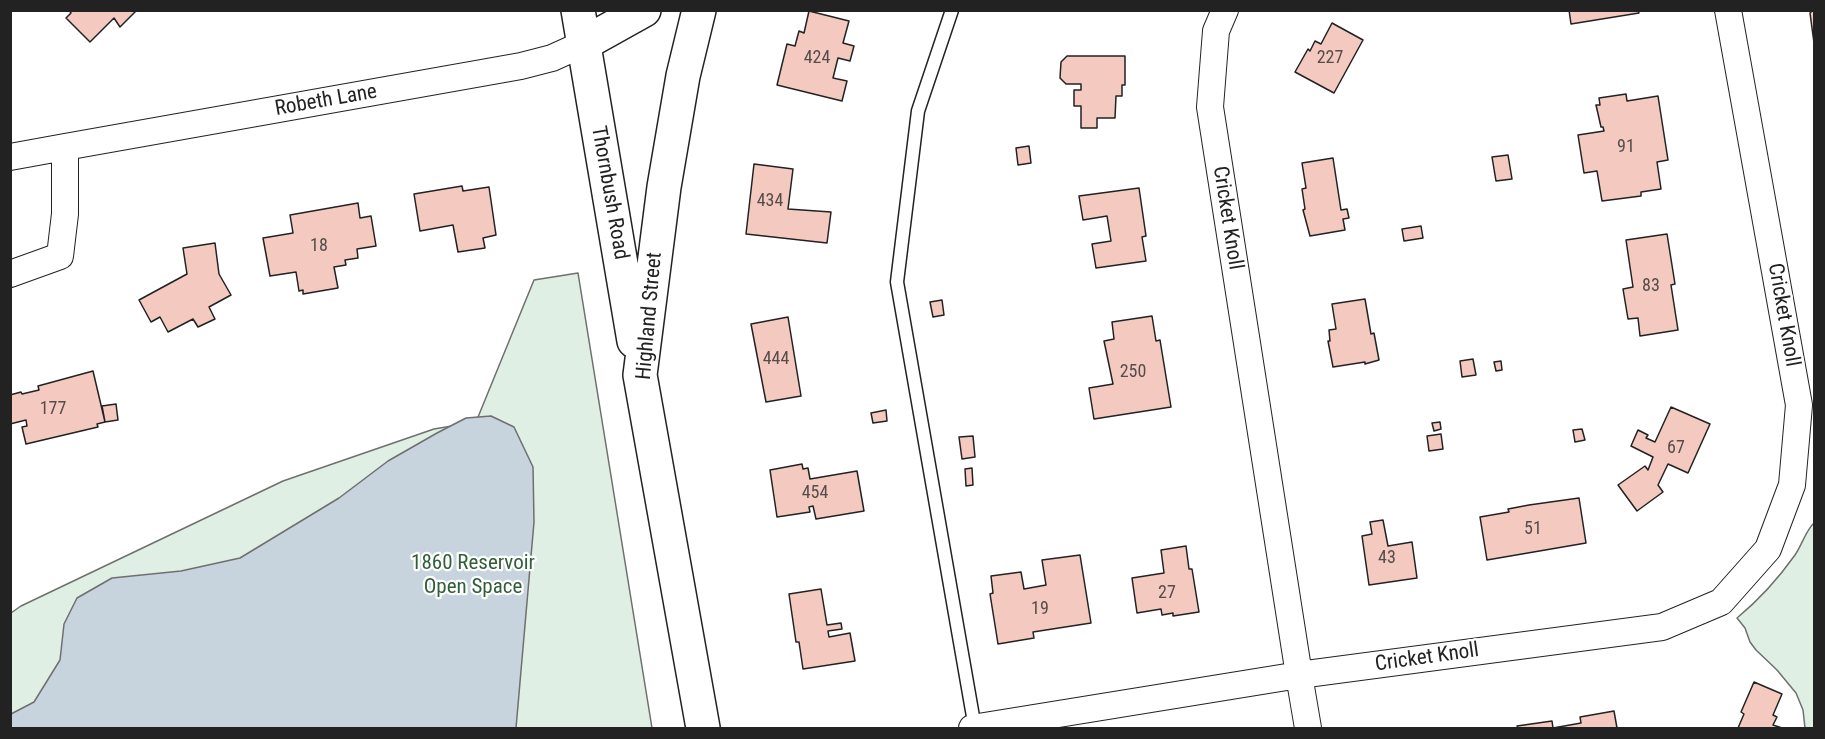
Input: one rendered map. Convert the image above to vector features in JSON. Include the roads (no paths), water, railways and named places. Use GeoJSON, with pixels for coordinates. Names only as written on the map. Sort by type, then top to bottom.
{"type":"FeatureCollection","features":[{"type":"Feature","properties":{"kind":"main road","name":"Thornbush Road"},"geometry":{"type":"LineString","coordinates":[[578,10],[640,375]]}},
{"type":"Feature","properties":{"kind":"main road"},"geometry":{"type":"LineString","coordinates":[[583,44],[644,10]]}},
{"type":"Feature","properties":{"kind":"main road","name":"Highland Street"},"geometry":{"type":"LineString","coordinates":[[699,10],[683,76],[664,187],[640,375],[703,729]]}},
{"type":"Feature","properties":{"kind":"street","name":"Cricket Knoll"},"geometry":{"type":"LineString","coordinates":[[1226,10],[1216,31],[1210,107],[1299,675]]}},
{"type":"Feature","properties":{"kind":"street","name":"Cricket Knoll"},"geometry":{"type":"LineString","coordinates":[[973,728],[1299,675],[1662,627],[1722,602],[1768,549],[1792,485],[1799,405],[1728,10]]}},
{"type":"Feature","properties":{"kind":"street","name":"Robeth Lane"},"geometry":{"type":"LineString","coordinates":[[10,157],[521,66],[552,58],[583,44]]}},
{"type":"Feature","properties":{"kind":"street"},"geometry":{"type":"LineString","coordinates":[[10,274],[60,256],[65,214],[65,147]]}},
{"type":"Feature","properties":{"kind":"street"},"geometry":{"type":"LineString","coordinates":[[1299,675],[1308,729]]}},
{"type":"Feature","properties":{"kind":"lane"},"geometry":{"type":"LineString","coordinates":[[952,10],[918,111],[897,282],[973,728]]}},
{"type":"Feature","properties":{"kind":"park label","name":"1860 Reservoir Open Space"},"geometry":{"type":"Point","coordinates":[473,576]}}]}
